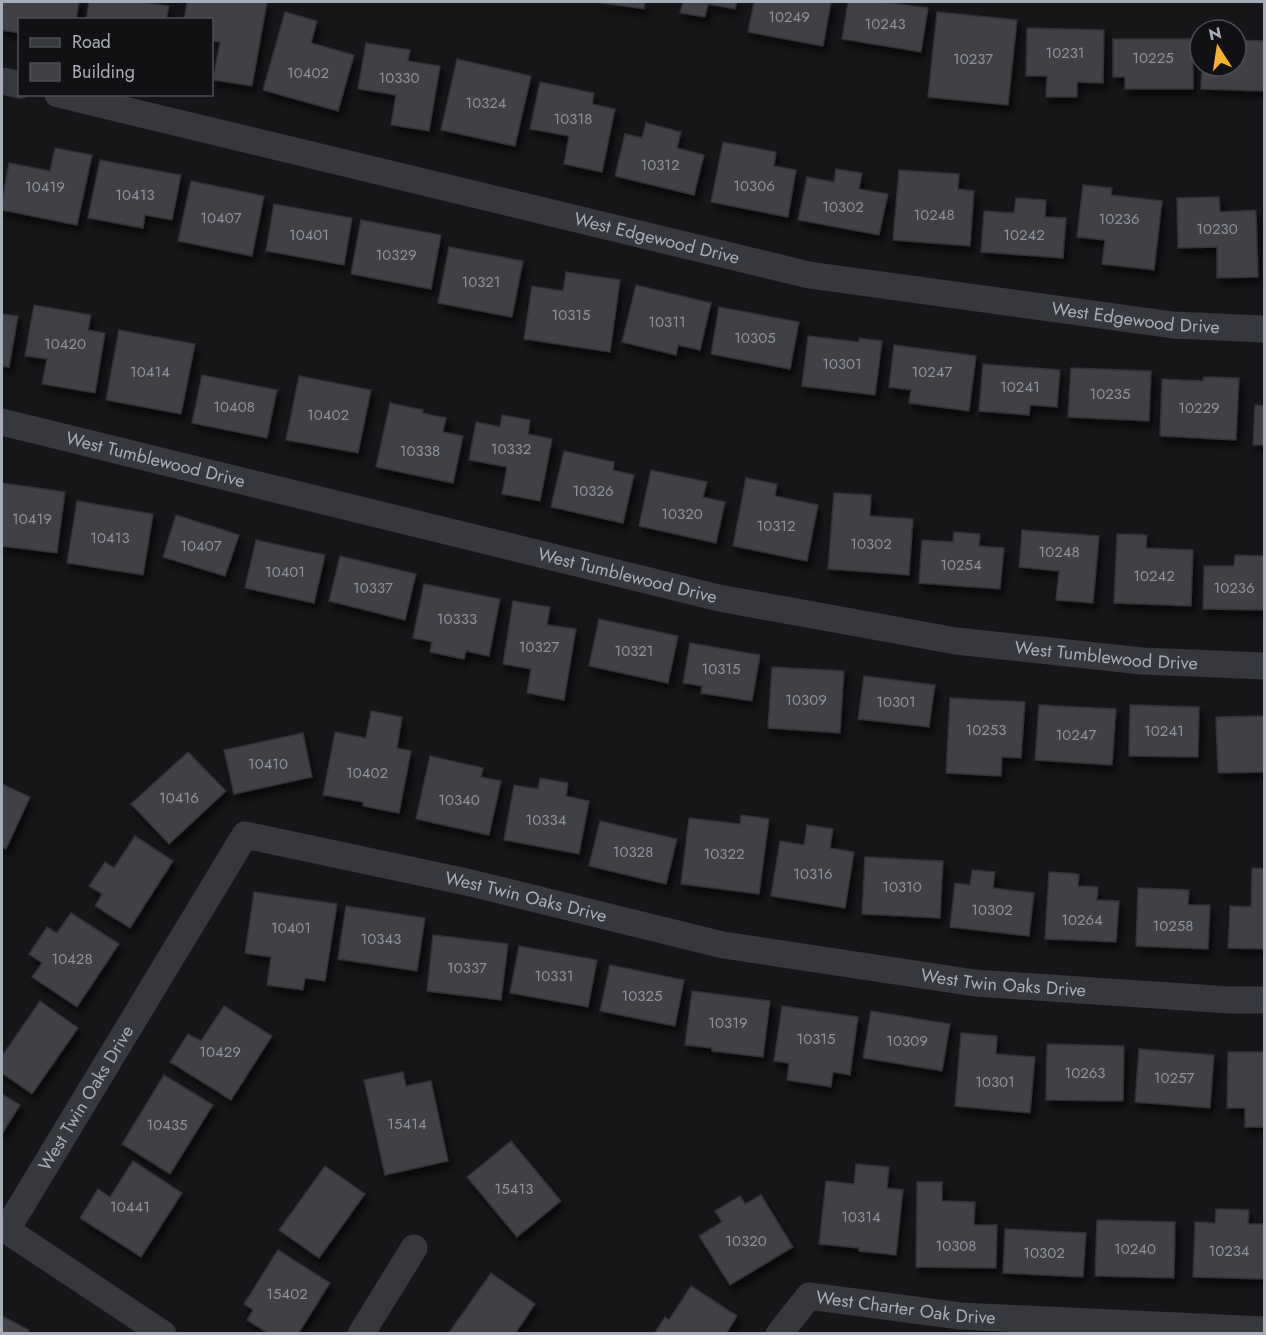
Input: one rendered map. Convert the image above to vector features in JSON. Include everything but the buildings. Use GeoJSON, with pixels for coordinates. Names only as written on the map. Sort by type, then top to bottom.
{"type":"FeatureCollection","features":[{"type":"Feature","properties":{"kind":"street"},"geometry":{"type":"LineString","coordinates":[[2,81],[18,85]]}},
{"type":"Feature","properties":{"kind":"street","name":"West Edgewood Drive"},"geometry":{"type":"LineString","coordinates":[[66,96],[809,275],[1173,325],[1264,329]]}},
{"type":"Feature","properties":{"kind":"street","name":"West Tumblewood Drive"},"geometry":{"type":"LineString","coordinates":[[2,422],[719,598],[956,641],[1142,661],[1264,666]]}},
{"type":"Feature","properties":{"kind":"street","name":"West Twin Oaks Drive"},"geometry":{"type":"LineString","coordinates":[[4,1228],[246,836],[471,883],[723,945],[975,983],[1230,1000],[1264,1000]]}},
{"type":"Feature","properties":{"kind":"street"},"geometry":{"type":"LineString","coordinates":[[4,1228],[163,1334]]}},
{"type":"Feature","properties":{"kind":"street"},"geometry":{"type":"LineString","coordinates":[[361,1334],[414,1248]]}},
{"type":"Feature","properties":{"kind":"street","name":"West Charter Oak Drive"},"geometry":{"type":"LineString","coordinates":[[779,1334],[810,1296],[960,1316],[1264,1330]]}}]}
